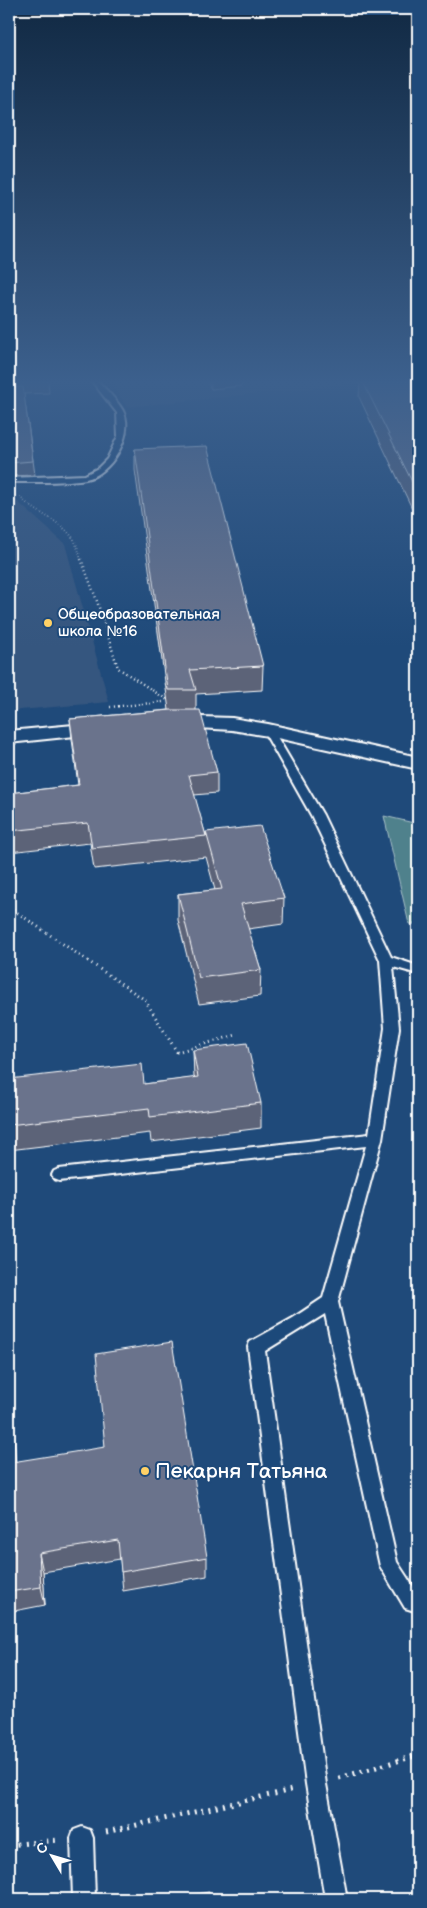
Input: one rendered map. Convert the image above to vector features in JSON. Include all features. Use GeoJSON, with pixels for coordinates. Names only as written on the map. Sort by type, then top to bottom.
{"type":"FeatureCollection","features":[{"type":"Feature","properties":{"kind":"street"},"geometry":{"type":"LineString","coordinates":[[150,724],[168,722],[232,724],[268,730],[418,763]]}},
{"type":"Feature","properties":{"kind":"street"},"geometry":{"type":"LineString","coordinates":[[9,737],[121,726]]}},
{"type":"Feature","properties":{"kind":"lane"},"geometry":{"type":"LineString","coordinates":[[9,480],[86,477],[103,469]]}},
{"type":"Feature","properties":{"kind":"lane"},"geometry":{"type":"LineString","coordinates":[[268,730],[317,815],[386,960],[392,1028],[375,1139],[330,1302],[389,1566],[412,1601],[418,1603]]}},
{"type":"Feature","properties":{"kind":"lane"},"geometry":{"type":"LineString","coordinates":[[386,960],[418,970]]}},
{"type":"Feature","properties":{"kind":"lane"},"geometry":{"type":"LineString","coordinates":[[59,1175],[375,1139]]}},
{"type":"Feature","properties":{"kind":"lane"},"geometry":{"type":"LineString","coordinates":[[330,1302],[299,1323],[256,1346],[316,1784],[336,1899]]}},
{"type":"Feature","properties":{"kind":"lane"},"geometry":{"type":"LineString","coordinates":[[82,1838],[84,1899]]}},
{"type":"Feature","properties":{"kind":"path"},"geometry":{"type":"LineString","coordinates":[[17,493],[28,506],[60,526],[73,538],[96,598],[118,668],[169,701],[209,723]]}},
{"type":"Feature","properties":{"kind":"path"},"geometry":{"type":"LineString","coordinates":[[9,907],[145,1000],[176,1052],[236,1035]]}},
{"type":"Feature","properties":{"kind":"path"},"geometry":{"type":"LineString","coordinates":[[9,1845],[82,1838],[316,1784],[418,1755]]}},
{"type":"Feature","properties":{"kind":"shaded area","name":"Общеобразовательная школа №16"},"geometry":{"type":"Polygon","coordinates":[[[9,494],[65,544],[109,702],[9,711],[9,494]]]}},
{"type":"Feature","properties":{"kind":"green space"},"geometry":{"type":"Polygon","coordinates":[[[384,816],[418,824],[418,924],[409,924],[384,816]]]}},
{"type":"Feature","properties":{"kind":"building"},"geometry":{"type":"Polygon","coordinates":[[[138,469],[213,469],[263,666],[190,670],[196,690],[168,690],[138,469]]]}},
{"type":"Feature","properties":{"kind":"building"},"geometry":{"type":"Polygon","coordinates":[[[406,469],[418,469],[418,494],[406,469]]]}},
{"type":"Feature","properties":{"kind":"building"},"geometry":{"type":"Polygon","coordinates":[[[171,710],[200,710],[217,772],[189,775],[206,836],[92,848],[88,823],[9,831],[9,793],[79,785],[70,719],[171,710]]]}},
{"type":"Feature","properties":{"kind":"building"},"geometry":{"type":"Polygon","coordinates":[[[260,826],[284,898],[241,904],[261,970],[199,978],[178,894],[222,889],[206,832],[260,826]]]}},
{"type":"Feature","properties":{"kind":"building"},"geometry":{"type":"Polygon","coordinates":[[[247,1043],[261,1103],[150,1117],[149,1108],[9,1125],[9,1079],[142,1064],[144,1084],[198,1077],[193,1050],[247,1043]]]}},
{"type":"Feature","properties":{"kind":"building"},"geometry":{"type":"Polygon","coordinates":[[[172,1342],[207,1557],[121,1572],[118,1540],[39,1553],[41,1587],[9,1592],[9,1397],[12,1462],[105,1447],[96,1354],[172,1342]]]}},
{"type":"Feature","properties":{"kind":"building"},"geometry":{"type":"Polygon","coordinates":[[[209,1892],[209,1899],[167,1899],[209,1892]]]}},
{"type":"Feature","properties":{"kind":"place","name":"Общеобразовательная школа №16"},"geometry":{"type":"Point","coordinates":[48,623]}},
{"type":"Feature","properties":{"kind":"place","name":"Пекарня Татьяна"},"geometry":{"type":"Point","coordinates":[145,1471]}}]}
